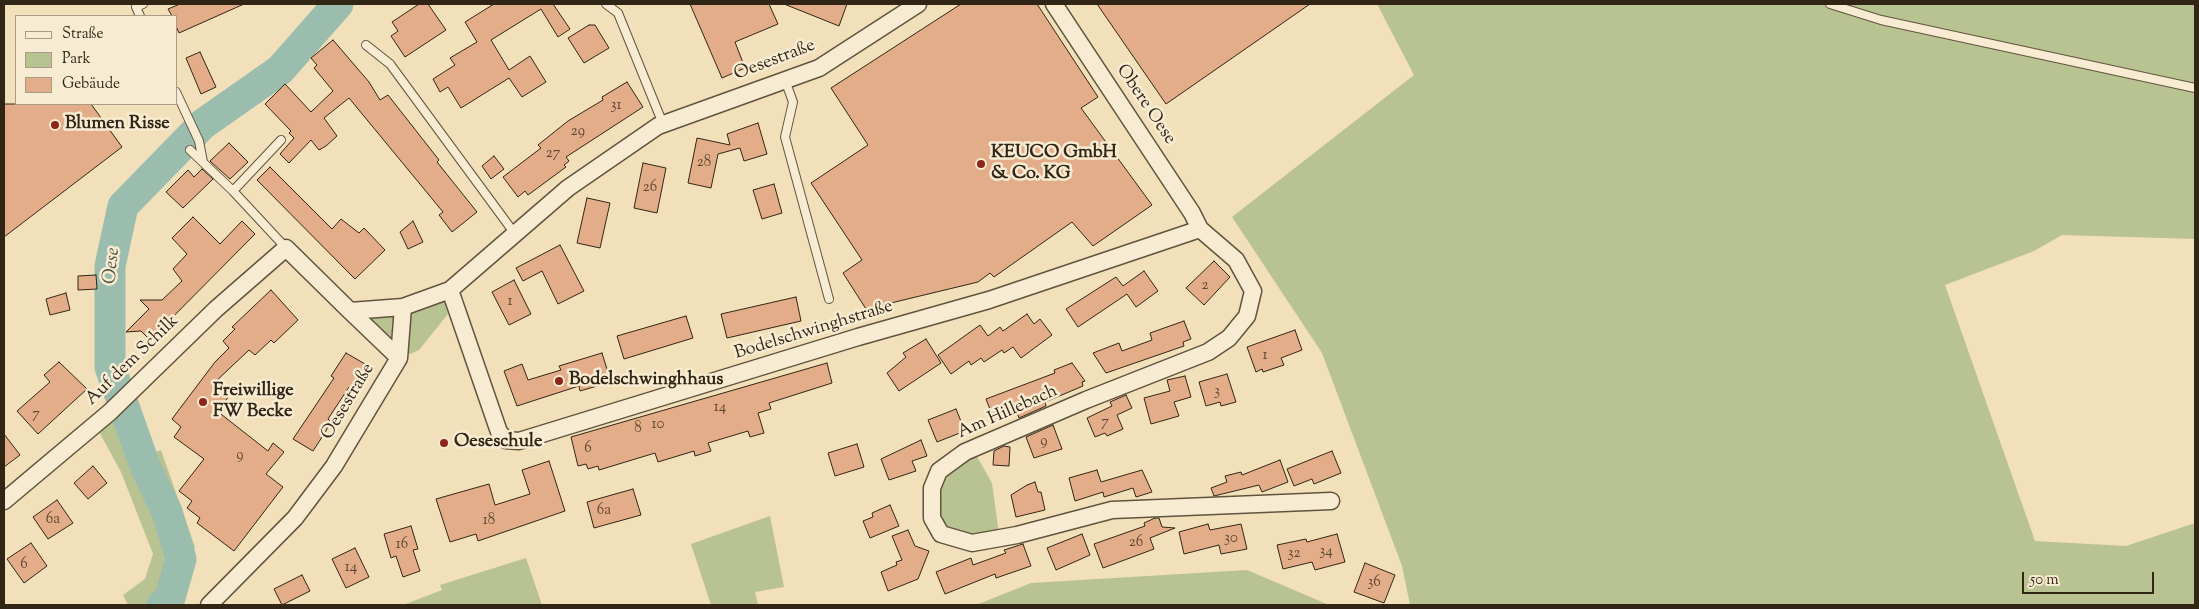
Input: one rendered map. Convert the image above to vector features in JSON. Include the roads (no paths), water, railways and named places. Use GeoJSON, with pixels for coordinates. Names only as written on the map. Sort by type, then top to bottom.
{"type":"FeatureCollection","features":[{"type":"Feature","properties":{"kind":"street","name":"Oesestraße"},"geometry":{"type":"LineString","coordinates":[[210,605],[300,510],[334,466],[399,358],[404,307],[450,290],[568,188],[663,124],[819,68],[918,4]]}},
{"type":"Feature","properties":{"kind":"street","name":"Obere Oese"},"geometry":{"type":"LineString","coordinates":[[1054,4],[1192,213],[1200,229]]}},
{"type":"Feature","properties":{"kind":"street","name":"Bodelschwinghstraße"},"geometry":{"type":"LineString","coordinates":[[450,290],[499,432],[506,440],[519,440],[858,337],[989,300],[1200,229]]}},
{"type":"Feature","properties":{"kind":"street","name":"Am Hillebach"},"geometry":{"type":"LineString","coordinates":[[1200,229],[1236,260],[1253,292],[1247,316],[1229,338],[1208,352],[1086,400],[965,452],[940,471],[932,488],[932,518],[941,534],[972,543],[1017,535],[1112,510],[1331,501]]}},
{"type":"Feature","properties":{"kind":"street"},"geometry":{"type":"LineString","coordinates":[[286,248],[399,358]]}},
{"type":"Feature","properties":{"kind":"street","name":"Auf dem Schilk"},"geometry":{"type":"LineString","coordinates":[[4,501],[110,412],[216,309],[286,248]]}},
{"type":"Feature","properties":{"kind":"street"},"geometry":{"type":"LineString","coordinates":[[350,311],[404,307]]}},
{"type":"Feature","properties":{"kind":"lane"},"geometry":{"type":"LineString","coordinates":[[140,15],[136,7],[143,4]]}},
{"type":"Feature","properties":{"kind":"lane"},"geometry":{"type":"LineString","coordinates":[[606,4],[618,13],[663,124]]}},
{"type":"Feature","properties":{"kind":"lane"},"geometry":{"type":"LineString","coordinates":[[1830,4],[1881,20],[2195,88]]}},
{"type":"Feature","properties":{"kind":"lane"},"geometry":{"type":"LineString","coordinates":[[366,45],[390,64],[514,234]]}},
{"type":"Feature","properties":{"kind":"lane"},"geometry":{"type":"LineString","coordinates":[[785,80],[793,102],[785,137],[829,299]]}},
{"type":"Feature","properties":{"kind":"lane"},"geometry":{"type":"LineString","coordinates":[[178,96],[199,141],[203,163]]}},
{"type":"Feature","properties":{"kind":"lane"},"geometry":{"type":"LineString","coordinates":[[233,191],[281,140]]}},
{"type":"Feature","properties":{"kind":"lane"},"geometry":{"type":"LineString","coordinates":[[190,150],[233,191],[286,248]]}},
{"type":"Feature","properties":{"kind":"waterway","name":"Oese"},"geometry":{"type":"LineString","coordinates":[[162,605],[169,601],[181,559],[167,512],[145,466],[110,367],[110,266],[123,206],[203,124],[280,70],[338,4]]}},
{"type":"Feature","properties":{"kind":"place","name":"Blumen Risse"},"geometry":{"type":"Point","coordinates":[55,125]}},
{"type":"Feature","properties":{"kind":"place","name":"KEUCO GmbH & Co. KG"},"geometry":{"type":"Point","coordinates":[981,164]}},
{"type":"Feature","properties":{"kind":"place","name":"Bodelschwinghhaus"},"geometry":{"type":"Point","coordinates":[559,381]}},
{"type":"Feature","properties":{"kind":"place","name":"Freiwillige FW Becke"},"geometry":{"type":"Point","coordinates":[203,402]}},
{"type":"Feature","properties":{"kind":"place","name":"Oeseschule"},"geometry":{"type":"Point","coordinates":[444,443]}}]}
